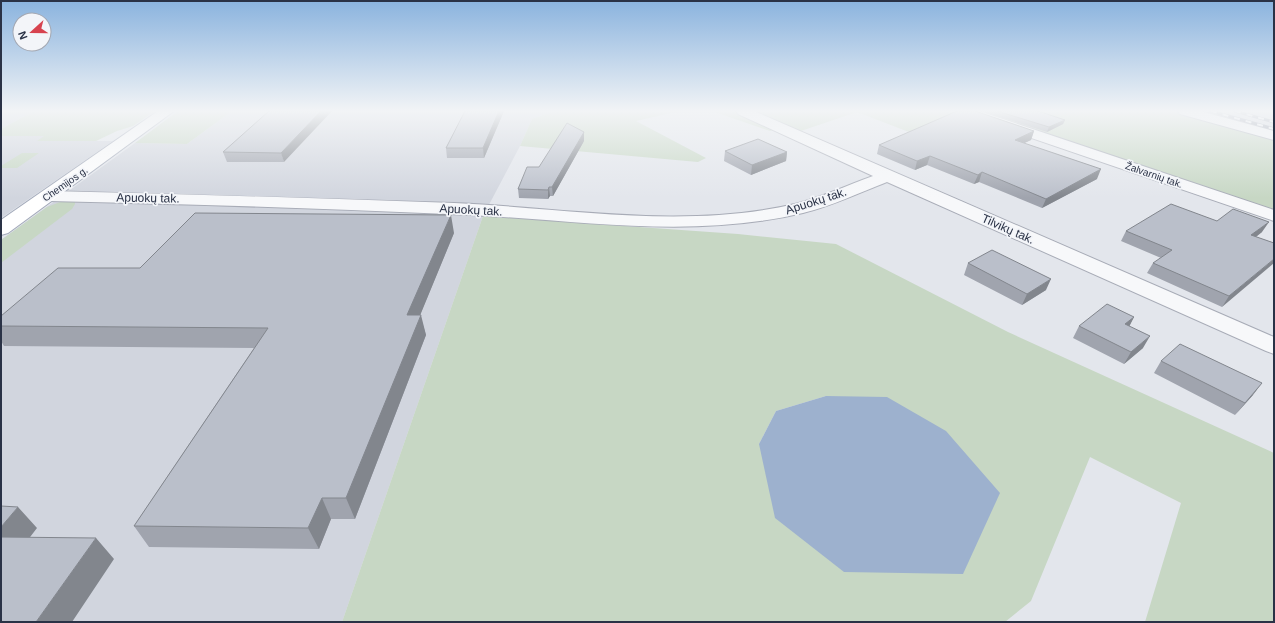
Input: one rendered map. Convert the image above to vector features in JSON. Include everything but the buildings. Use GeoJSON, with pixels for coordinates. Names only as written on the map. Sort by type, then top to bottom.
{"type":"FeatureCollection","features":[{"type":"Feature","properties":{"kind":"main road","name":"Chemijos g."},"geometry":{"type":"LineString","coordinates":[[1,230],[126,140]]}},
{"type":"Feature","properties":{"kind":"street","name":"Tilvikų tak."},"geometry":{"type":"LineString","coordinates":[[807,140],[1274,346]]}},
{"type":"Feature","properties":{"kind":"street","name":"Žalvarnių tak."},"geometry":{"type":"LineString","coordinates":[[1051,140],[1274,216]]}},
{"type":"Feature","properties":{"kind":"street","name":"Apuokų tak."},"geometry":{"type":"LineString","coordinates":[[48,196],[296,202],[492,210],[652,222],[694,222],[768,215],[802,208],[887,176]]}},
{"type":"Feature","properties":{"kind":"shaded area"},"geometry":{"type":"Polygon","coordinates":[[[1,140],[113,141],[1,218],[1,140]]]}},
{"type":"Feature","properties":{"kind":"shaded area"},"geometry":{"type":"Polygon","coordinates":[[[192,140],[523,140],[483,216],[342,622],[1,622],[1,240],[135,143],[187,144],[192,140]]]}},
{"type":"Feature","properties":{"kind":"green space"},"geometry":{"type":"Polygon","coordinates":[[[38,140],[98,140],[96,141],[37,141],[38,140]]]}},
{"type":"Feature","properties":{"kind":"green space"},"geometry":{"type":"Polygon","coordinates":[[[139,140],[192,140],[187,144],[135,143],[139,140]]]}},
{"type":"Feature","properties":{"kind":"green space"},"geometry":{"type":"Polygon","coordinates":[[[523,140],[672,140],[706,158],[698,162],[520,146],[523,140]]]}},
{"type":"Feature","properties":{"kind":"green space"},"geometry":{"type":"Polygon","coordinates":[[[930,140],[999,140],[966,154],[930,140]]]}},
{"type":"Feature","properties":{"kind":"green space"},"geometry":{"type":"Polygon","coordinates":[[[1058,140],[1274,140],[1274,212],[1058,140]]]}},
{"type":"Feature","properties":{"kind":"green space"},"geometry":{"type":"Polygon","coordinates":[[[22,153],[39,153],[17,168],[1,168],[1,166],[22,153]]]}},
{"type":"Feature","properties":{"kind":"green space"},"geometry":{"type":"Polygon","coordinates":[[[68,199],[75,200],[75,204],[72,209],[1,263],[1,240],[47,207],[68,199]]]}},
{"type":"Feature","properties":{"kind":"green space"},"geometry":{"type":"Polygon","coordinates":[[[483,216],[738,234],[836,244],[1008,332],[1274,453],[1274,622],[1145,622],[1181,503],[1090,457],[1031,601],[1005,622],[342,622],[483,216]],[[826,396],[776,411],[759,444],[826,396]]]}},
{"type":"Feature","properties":{"kind":"water"},"geometry":{"type":"Polygon","coordinates":[[[826,396],[887,397],[946,431],[1000,493],[963,574],[844,572],[775,518],[759,444],[776,411],[826,396]]]}}]}
